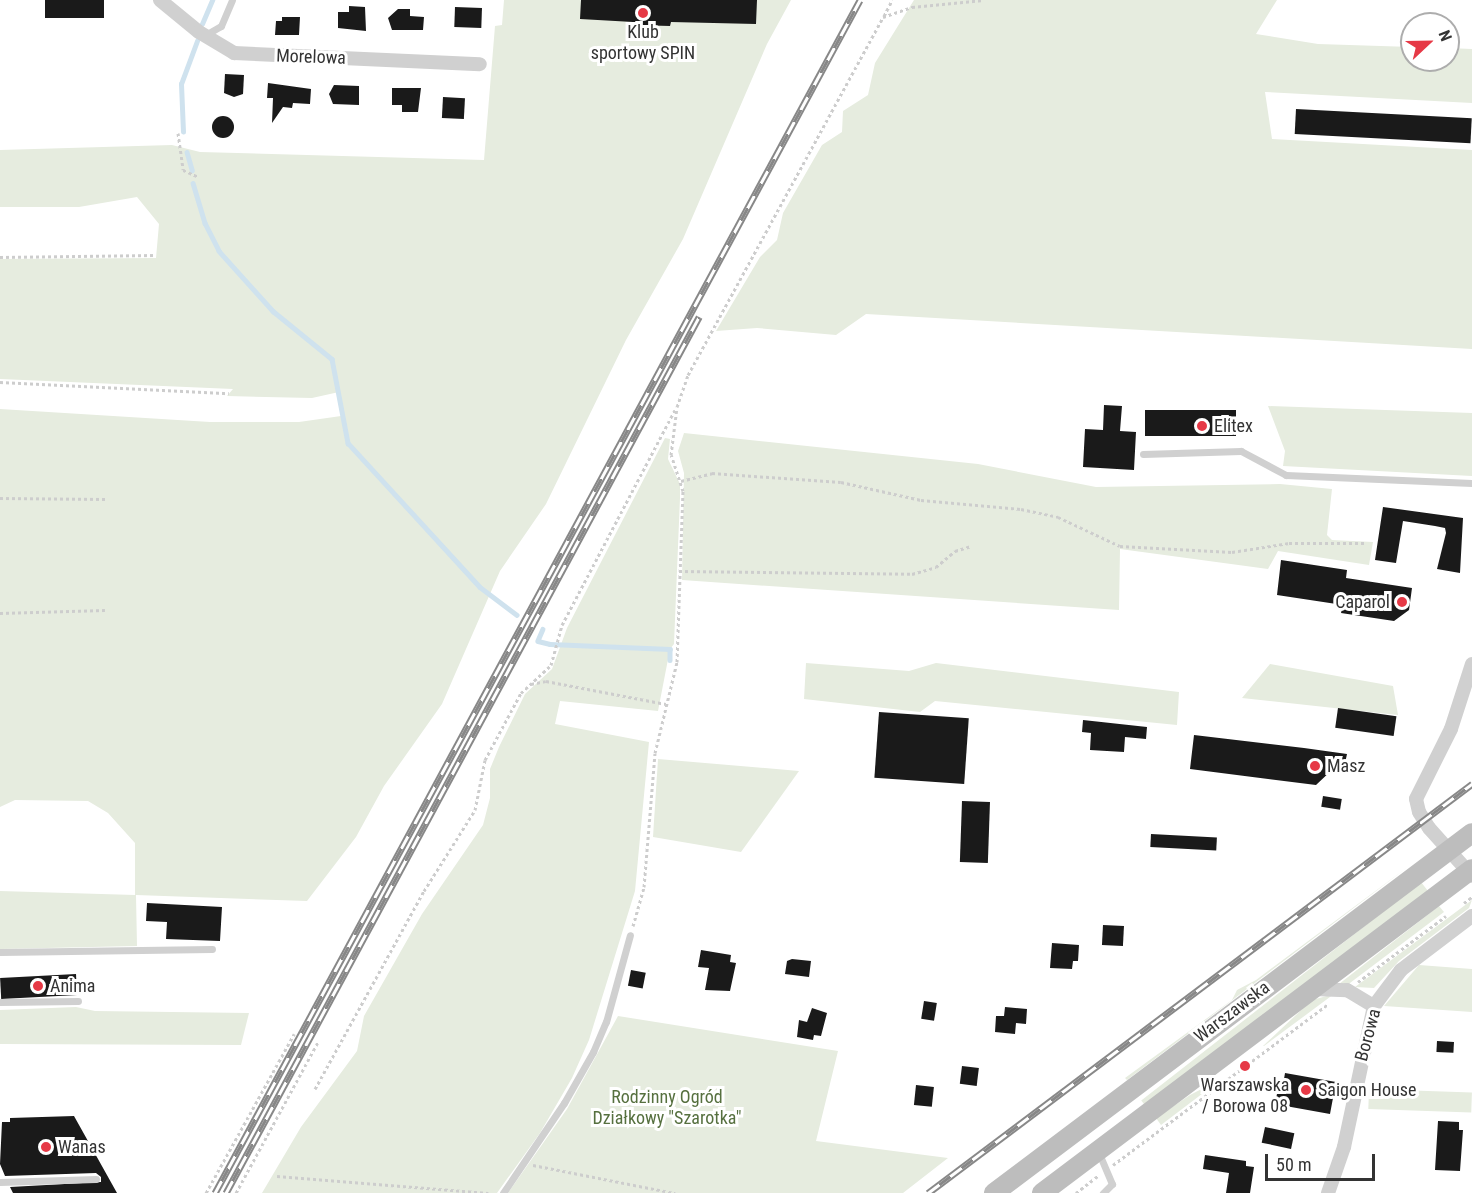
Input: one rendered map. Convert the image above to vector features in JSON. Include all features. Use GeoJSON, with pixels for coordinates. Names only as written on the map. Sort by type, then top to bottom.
{"type":"FeatureCollection","features":[{"type":"Feature","properties":{"kind":"main road","name":"Warszawska"},"geometry":{"type":"LineString","coordinates":[[994,1193],[1472,833]]}},
{"type":"Feature","properties":{"kind":"main road","name":"Warszawska"},"geometry":{"type":"LineString","coordinates":[[1042,1193],[1471,872]]}},
{"type":"Feature","properties":{"kind":"street","name":"Morelowa"},"geometry":{"type":"LineString","coordinates":[[160,0],[234,53],[480,64]]}},
{"type":"Feature","properties":{"kind":"street"},"geometry":{"type":"LineString","coordinates":[[1471,872],[1447,852],[1419,812],[1416,799],[1451,729],[1472,664]]}},
{"type":"Feature","properties":{"kind":"street","name":"Borowa"},"geometry":{"type":"LineString","coordinates":[[1328,1193],[1344,1147],[1374,1006],[1401,970],[1472,916]]}},
{"type":"Feature","properties":{"kind":"street"},"geometry":{"type":"LineString","coordinates":[[1313,989],[1347,990],[1374,1006]]}},
{"type":"Feature","properties":{"kind":"lane"},"geometry":{"type":"LineString","coordinates":[[207,34],[221,26],[232,0]]}},
{"type":"Feature","properties":{"kind":"lane"},"geometry":{"type":"LineString","coordinates":[[1143,454],[1241,451],[1286,474],[1472,483]]}},
{"type":"Feature","properties":{"kind":"lane"},"geometry":{"type":"LineString","coordinates":[[503,1193],[564,1103],[606,1022],[630,935]]}},
{"type":"Feature","properties":{"kind":"lane"},"geometry":{"type":"LineString","coordinates":[[0,952],[212,949]]}},
{"type":"Feature","properties":{"kind":"lane"},"geometry":{"type":"LineString","coordinates":[[0,1002],[78,1001]]}},
{"type":"Feature","properties":{"kind":"lane"},"geometry":{"type":"LineString","coordinates":[[1098,1151],[1112,1184],[1103,1193]]}},
{"type":"Feature","properties":{"kind":"lane"},"geometry":{"type":"LineString","coordinates":[[0,1182],[96,1179]]}},
{"type":"Feature","properties":{"kind":"path"},"geometry":{"type":"LineString","coordinates":[[315,1089],[424,891],[475,810],[485,760],[521,693],[551,665],[562,625],[677,407],[688,375],[892,0]]}},
{"type":"Feature","properties":{"kind":"path"},"geometry":{"type":"LineString","coordinates":[[884,17],[912,7],[984,0]]}},
{"type":"Feature","properties":{"kind":"path"},"geometry":{"type":"LineString","coordinates":[[178,133],[183,170],[199,177]]}},
{"type":"Feature","properties":{"kind":"path"},"geometry":{"type":"LineString","coordinates":[[0,256],[156,255]]}},
{"type":"Feature","properties":{"kind":"path"},"geometry":{"type":"LineString","coordinates":[[0,382],[229,393]]}},
{"type":"Feature","properties":{"kind":"path"},"geometry":{"type":"LineString","coordinates":[[630,935],[644,887],[655,753],[677,662],[681,481],[671,455],[677,407]]}},
{"type":"Feature","properties":{"kind":"path"},"geometry":{"type":"LineString","coordinates":[[681,481],[712,474],[841,482],[921,500],[1021,509],[1049,515],[1120,546],[1232,552],[1289,543],[1364,543]]}},
{"type":"Feature","properties":{"kind":"path"},"geometry":{"type":"LineString","coordinates":[[0,498],[105,499]]}},
{"type":"Feature","properties":{"kind":"path"},"geometry":{"type":"LineString","coordinates":[[679,571],[912,574],[936,567],[955,551],[971,546]]}},
{"type":"Feature","properties":{"kind":"path"},"geometry":{"type":"LineString","coordinates":[[0,613],[105,610]]}},
{"type":"Feature","properties":{"kind":"path"},"geometry":{"type":"LineString","coordinates":[[530,685],[546,681],[667,704]]}},
{"type":"Feature","properties":{"kind":"path"},"geometry":{"type":"LineString","coordinates":[[1457,908],[1472,897]]}},
{"type":"Feature","properties":{"kind":"path"},"geometry":{"type":"LineString","coordinates":[[1353,986],[1449,914]]}},
{"type":"Feature","properties":{"kind":"path"},"geometry":{"type":"LineString","coordinates":[[1076,1193],[1338,997]]}},
{"type":"Feature","properties":{"kind":"path"},"geometry":{"type":"LineString","coordinates":[[206,1193],[294,1034]]}},
{"type":"Feature","properties":{"kind":"path"},"geometry":{"type":"LineString","coordinates":[[236,1193],[318,1042]]}},
{"type":"Feature","properties":{"kind":"path"},"geometry":{"type":"LineString","coordinates":[[525,1163],[675,1193]]}},
{"type":"Feature","properties":{"kind":"path"},"geometry":{"type":"LineString","coordinates":[[277,1176],[488,1193]]}},
{"type":"Feature","properties":{"kind":"green space"},"geometry":{"type":"Polygon","coordinates":[[[504,0],[791,0],[767,44],[683,239],[626,340],[546,504],[500,571],[442,704],[384,786],[356,837],[307,901],[136,895],[137,946],[0,949],[0,891],[135,895],[135,843],[108,813],[88,801],[15,800],[0,807],[0,409],[210,422],[299,422],[341,416],[339,392],[312,398],[227,396],[233,389],[0,379],[0,259],[156,258],[159,224],[137,197],[79,207],[0,207],[0,150],[172,145],[200,152],[484,160],[495,26],[502,25],[504,0]]]}},
{"type":"Feature","properties":{"kind":"green space"},"geometry":{"type":"Polygon","coordinates":[[[914,0],[1277,0],[1256,34],[1318,44],[1400,47],[1400,72],[1460,72],[1460,48],[1472,49],[1472,103],[1265,92],[1272,139],[1472,150],[1472,349],[866,314],[836,335],[757,328],[716,331],[760,257],[777,240],[783,213],[822,145],[842,132],[843,111],[868,95],[875,63],[914,0]]]}},
{"type":"Feature","properties":{"kind":"green space"},"geometry":{"type":"Polygon","coordinates":[[[1268,406],[1472,413],[1472,476],[1283,466],[1285,451],[1268,406]]]}},
{"type":"Feature","properties":{"kind":"green space"},"geometry":{"type":"Polygon","coordinates":[[[684,433],[978,464],[1096,487],[1280,484],[1332,489],[1327,535],[1332,540],[1373,542],[1369,565],[1278,551],[1268,569],[1120,549],[1119,610],[682,580],[684,473],[678,451],[684,433]]]}},
{"type":"Feature","properties":{"kind":"green space"},"geometry":{"type":"Polygon","coordinates":[[[665,438],[670,439],[668,459],[680,484],[680,498],[674,644],[670,649],[658,711],[560,701],[555,724],[649,742],[635,891],[589,1040],[572,1078],[540,1133],[497,1193],[262,1193],[301,1127],[357,1051],[364,1016],[422,914],[483,825],[490,798],[490,769],[499,747],[525,694],[552,669],[567,628],[665,438]]]}},
{"type":"Feature","properties":{"kind":"green space"},"geometry":{"type":"Polygon","coordinates":[[[806,663],[909,671],[936,663],[1179,692],[1177,725],[935,701],[920,712],[804,699],[806,663]]]}},
{"type":"Feature","properties":{"kind":"green space"},"geometry":{"type":"Polygon","coordinates":[[[1270,664],[1393,686],[1398,715],[1242,698],[1270,664]]]}},
{"type":"Feature","properties":{"kind":"green space"},"geometry":{"type":"Polygon","coordinates":[[[658,759],[799,771],[741,852],[653,837],[658,759]]]}},
{"type":"Feature","properties":{"kind":"green space"},"geometry":{"type":"Polygon","coordinates":[[[1409,866],[1127,1080],[1125,1078],[1232,1000],[1237,990],[1256,980],[1409,866]]]}},
{"type":"Feature","properties":{"kind":"green space"},"geometry":{"type":"Polygon","coordinates":[[[1421,882],[1428,891],[1148,1109],[1141,1101],[1421,882]]]}},
{"type":"Feature","properties":{"kind":"green space"},"geometry":{"type":"Polygon","coordinates":[[[1472,900],[1469,908],[1399,961],[1374,988],[1355,987],[1472,900]]]}},
{"type":"Feature","properties":{"kind":"green space"},"geometry":{"type":"Polygon","coordinates":[[[1439,906],[1444,912],[1346,986],[1339,984],[1439,906]]]}},
{"type":"Feature","properties":{"kind":"green space"},"geometry":{"type":"Polygon","coordinates":[[[1419,965],[1472,969],[1472,1012],[1384,1006],[1419,965]]]}},
{"type":"Feature","properties":{"kind":"green space"},"geometry":{"type":"Polygon","coordinates":[[[1334,994],[1264,1046],[1263,1046],[1312,1000],[1334,994]]]}},
{"type":"Feature","properties":{"kind":"green space"},"geometry":{"type":"Polygon","coordinates":[[[76,1007],[95,1011],[249,1013],[241,1045],[0,1044],[0,1010],[76,1007]]]}},
{"type":"Feature","properties":{"kind":"green space","name":"Rodzinny Ogród Działkowy \"Szarotka\""},"geometry":{"type":"Polygon","coordinates":[[[618,1016],[838,1051],[816,1141],[948,1158],[903,1193],[508,1193],[567,1109],[618,1016]]]}},
{"type":"Feature","properties":{"kind":"green space"},"geometry":{"type":"Polygon","coordinates":[[[1223,1078],[1161,1125],[1156,1118],[1190,1095],[1223,1078]]]}},
{"type":"Feature","properties":{"kind":"green space"},"geometry":{"type":"Polygon","coordinates":[[[1369,1089],[1472,1093],[1471,1113],[1368,1109],[1369,1089]]]}},
{"type":"Feature","properties":{"kind":"building"},"geometry":{"type":"Polygon","coordinates":[[[45,0],[104,0],[104,18],[45,18],[45,0]]]}},
{"type":"Feature","properties":{"kind":"building"},"geometry":{"type":"Polygon","coordinates":[[[581,0],[757,0],[756,24],[671,22],[670,26],[633,25],[633,22],[580,19],[581,0]]]}},
{"type":"Feature","properties":{"kind":"building"},"geometry":{"type":"Polygon","coordinates":[[[349,6],[365,7],[366,31],[338,28],[338,12],[349,12],[349,6]]]}},
{"type":"Feature","properties":{"kind":"building"},"geometry":{"type":"Polygon","coordinates":[[[455,7],[482,8],[481,28],[454,27],[455,7]]]}},
{"type":"Feature","properties":{"kind":"building"},"geometry":{"type":"Polygon","coordinates":[[[398,9],[410,9],[410,16],[424,17],[423,30],[392,30],[388,18],[398,9]]]}},
{"type":"Feature","properties":{"kind":"building"},"geometry":{"type":"Polygon","coordinates":[[[282,17],[300,17],[299,35],[275,35],[276,21],[282,21],[282,17]]]}},
{"type":"Feature","properties":{"kind":"building"},"geometry":{"type":"Polygon","coordinates":[[[225,74],[244,75],[243,94],[234,97],[224,93],[225,74]]]}},
{"type":"Feature","properties":{"kind":"building"},"geometry":{"type":"Polygon","coordinates":[[[268,83],[311,89],[310,104],[293,103],[292,108],[283,107],[272,123],[273,98],[267,98],[268,83]]]}},
{"type":"Feature","properties":{"kind":"building"},"geometry":{"type":"Polygon","coordinates":[[[334,85],[359,86],[359,105],[333,104],[329,94],[334,85]]]}},
{"type":"Feature","properties":{"kind":"building"},"geometry":{"type":"Polygon","coordinates":[[[392,88],[421,88],[418,112],[402,112],[402,105],[392,105],[392,88]]]}},
{"type":"Feature","properties":{"kind":"building"},"geometry":{"type":"Polygon","coordinates":[[[443,97],[465,98],[464,119],[442,118],[443,97]]]}},
{"type":"Feature","properties":{"kind":"building"},"geometry":{"type":"Polygon","coordinates":[[[1296,109],[1472,118],[1470,143],[1295,134],[1296,109]]]}},
{"type":"Feature","properties":{"kind":"building"},"geometry":{"type":"Polygon","coordinates":[[[223,116],[231,119],[234,127],[231,135],[223,138],[215,135],[212,127],[215,119],[223,116]]]}},
{"type":"Feature","properties":{"kind":"building"},"geometry":{"type":"Polygon","coordinates":[[[1104,405],[1122,406],[1120,431],[1136,432],[1134,470],[1083,467],[1085,429],[1103,430],[1104,405]]]}},
{"type":"Feature","properties":{"kind":"building"},"geometry":{"type":"Polygon","coordinates":[[[1145,410],[1236,410],[1236,436],[1145,436],[1145,410]]]}},
{"type":"Feature","properties":{"kind":"building"},"geometry":{"type":"Polygon","coordinates":[[[1383,507],[1463,518],[1460,573],[1437,569],[1446,533],[1445,528],[1403,521],[1396,563],[1375,560],[1383,507]]]}},
{"type":"Feature","properties":{"kind":"building"},"geometry":{"type":"Polygon","coordinates":[[[1281,560],[1347,570],[1346,578],[1412,588],[1409,610],[1394,621],[1341,613],[1343,605],[1277,595],[1281,560]]]}},
{"type":"Feature","properties":{"kind":"building"},"geometry":{"type":"Polygon","coordinates":[[[1338,708],[1396,716],[1394,736],[1335,728],[1338,708]]]}},
{"type":"Feature","properties":{"kind":"building"},"geometry":{"type":"Polygon","coordinates":[[[879,712],[969,718],[964,784],[874,778],[879,712]]]}},
{"type":"Feature","properties":{"kind":"building"},"geometry":{"type":"Polygon","coordinates":[[[1083,720],[1147,727],[1146,739],[1125,737],[1124,752],[1090,750],[1091,733],[1082,732],[1083,720]]]}},
{"type":"Feature","properties":{"kind":"building"},"geometry":{"type":"Polygon","coordinates":[[[1194,735],[1347,754],[1344,768],[1334,768],[1316,785],[1190,769],[1194,735]]]}},
{"type":"Feature","properties":{"kind":"building"},"geometry":{"type":"Polygon","coordinates":[[[1323,796],[1342,799],[1340,810],[1321,807],[1323,796]]]}},
{"type":"Feature","properties":{"kind":"building"},"geometry":{"type":"Polygon","coordinates":[[[962,801],[990,802],[988,863],[960,862],[962,801]]]}},
{"type":"Feature","properties":{"kind":"building"},"geometry":{"type":"Polygon","coordinates":[[[1151,834],[1217,837],[1216,850],[1150,847],[1151,834]]]}},
{"type":"Feature","properties":{"kind":"building"},"geometry":{"type":"Polygon","coordinates":[[[147,903],[222,907],[220,941],[166,939],[167,922],[146,921],[147,903]]]}},
{"type":"Feature","properties":{"kind":"building"},"geometry":{"type":"Polygon","coordinates":[[[1103,925],[1124,926],[1123,946],[1102,945],[1103,925]]]}},
{"type":"Feature","properties":{"kind":"building"},"geometry":{"type":"Polygon","coordinates":[[[1052,943],[1079,945],[1078,961],[1073,961],[1072,969],[1050,968],[1052,943]]]}},
{"type":"Feature","properties":{"kind":"building"},"geometry":{"type":"Polygon","coordinates":[[[701,950],[731,955],[730,962],[736,963],[730,991],[705,990],[709,968],[698,967],[701,950]]]}},
{"type":"Feature","properties":{"kind":"building"},"geometry":{"type":"Polygon","coordinates":[[[792,959],[811,961],[809,977],[785,974],[787,961],[792,959]]]}},
{"type":"Feature","properties":{"kind":"building"},"geometry":{"type":"Polygon","coordinates":[[[631,970],[646,973],[643,989],[628,986],[631,970]]]}},
{"type":"Feature","properties":{"kind":"building","name":"Anima"},"geometry":{"type":"Polygon","coordinates":[[[76,974],[77,995],[1,999],[0,978],[76,974]]]}},
{"type":"Feature","properties":{"kind":"building"},"geometry":{"type":"Polygon","coordinates":[[[924,1001],[937,1003],[934,1021],[921,1019],[924,1001]]]}},
{"type":"Feature","properties":{"kind":"building"},"geometry":{"type":"Polygon","coordinates":[[[1005,1007],[1027,1009],[1026,1024],[1016,1023],[1015,1034],[995,1032],[996,1016],[1004,1016],[1005,1007]]]}},
{"type":"Feature","properties":{"kind":"building"},"geometry":{"type":"Polygon","coordinates":[[[812,1008],[827,1013],[821,1036],[814,1035],[813,1040],[797,1037],[799,1020],[807,1022],[812,1008]]]}},
{"type":"Feature","properties":{"kind":"building"},"geometry":{"type":"Polygon","coordinates":[[[1437,1041],[1454,1042],[1453,1053],[1436,1052],[1437,1041]]]}},
{"type":"Feature","properties":{"kind":"building"},"geometry":{"type":"Polygon","coordinates":[[[962,1066],[979,1068],[977,1086],[960,1084],[962,1066]]]}},
{"type":"Feature","properties":{"kind":"building","name":"Saigon House"},"geometry":{"type":"Polygon","coordinates":[[[1285,1073],[1336,1082],[1330,1114],[1280,1105],[1281,1099],[1276,1099],[1280,1078],[1284,1079],[1285,1073]]]}},
{"type":"Feature","properties":{"kind":"building"},"geometry":{"type":"Polygon","coordinates":[[[916,1085],[934,1087],[932,1107],[914,1105],[916,1085]]]}},
{"type":"Feature","properties":{"kind":"building","name":"Wanas"},"geometry":{"type":"Polygon","coordinates":[[[74,1116],[117,1193],[13,1193],[10,1187],[101,1182],[101,1177],[96,1173],[5,1176],[0,1164],[2,1122],[10,1122],[10,1118],[74,1116]]]}},
{"type":"Feature","properties":{"kind":"building"},"geometry":{"type":"Polygon","coordinates":[[[1438,1121],[1459,1122],[1459,1130],[1463,1130],[1460,1171],[1435,1170],[1438,1121]]]}},
{"type":"Feature","properties":{"kind":"building"},"geometry":{"type":"Polygon","coordinates":[[[1265,1127],[1294,1133],[1291,1149],[1262,1143],[1265,1127]]]}},
{"type":"Feature","properties":{"kind":"building"},"geometry":{"type":"Polygon","coordinates":[[[1205,1155],[1246,1161],[1246,1166],[1254,1167],[1250,1193],[1226,1193],[1229,1173],[1203,1169],[1205,1155]]]}},
{"type":"Feature","properties":{"kind":"waterway"},"geometry":{"type":"LineString","coordinates":[[202,24],[212,0]]}},
{"type":"Feature","properties":{"kind":"waterway"},"geometry":{"type":"LineString","coordinates":[[183,132],[181,84],[197,41]]}},
{"type":"Feature","properties":{"kind":"waterway"},"geometry":{"type":"LineString","coordinates":[[187,152],[192,170]]}},
{"type":"Feature","properties":{"kind":"waterway"},"geometry":{"type":"LineString","coordinates":[[193,183],[205,223],[219,251],[273,311],[332,359],[348,443],[480,587],[517,615]]}},
{"type":"Feature","properties":{"kind":"waterway"},"geometry":{"type":"LineString","coordinates":[[543,629],[538,641],[550,644],[670,649],[670,660]]}},
{"type":"Feature","properties":{"kind":"railway"},"geometry":{"type":"LineString","coordinates":[[215,1193],[860,0]]}},
{"type":"Feature","properties":{"kind":"railway"},"geometry":{"type":"LineString","coordinates":[[226,1193],[699,317]]}},
{"type":"Feature","properties":{"kind":"railway"},"geometry":{"type":"LineString","coordinates":[[928,1193],[1472,784]]}},
{"type":"Feature","properties":{"kind":"place","name":"Klub sportowy SPIN"},"geometry":{"type":"Point","coordinates":[643,13]}},
{"type":"Feature","properties":{"kind":"place","name":"Elitex"},"geometry":{"type":"Point","coordinates":[1202,426]}},
{"type":"Feature","properties":{"kind":"place","name":"Caparol"},"geometry":{"type":"Point","coordinates":[1402,602]}},
{"type":"Feature","properties":{"kind":"place","name":"Masz"},"geometry":{"type":"Point","coordinates":[1315,766]}},
{"type":"Feature","properties":{"kind":"place","name":"Anima"},"geometry":{"type":"Point","coordinates":[38,986]}},
{"type":"Feature","properties":{"kind":"place","name":"Warszawska / Borowa 08"},"geometry":{"type":"Point","coordinates":[1245,1066]}},
{"type":"Feature","properties":{"kind":"place","name":"Saigon House"},"geometry":{"type":"Point","coordinates":[1306,1090]}},
{"type":"Feature","properties":{"kind":"place","name":"Wanas"},"geometry":{"type":"Point","coordinates":[46,1147]}}]}
